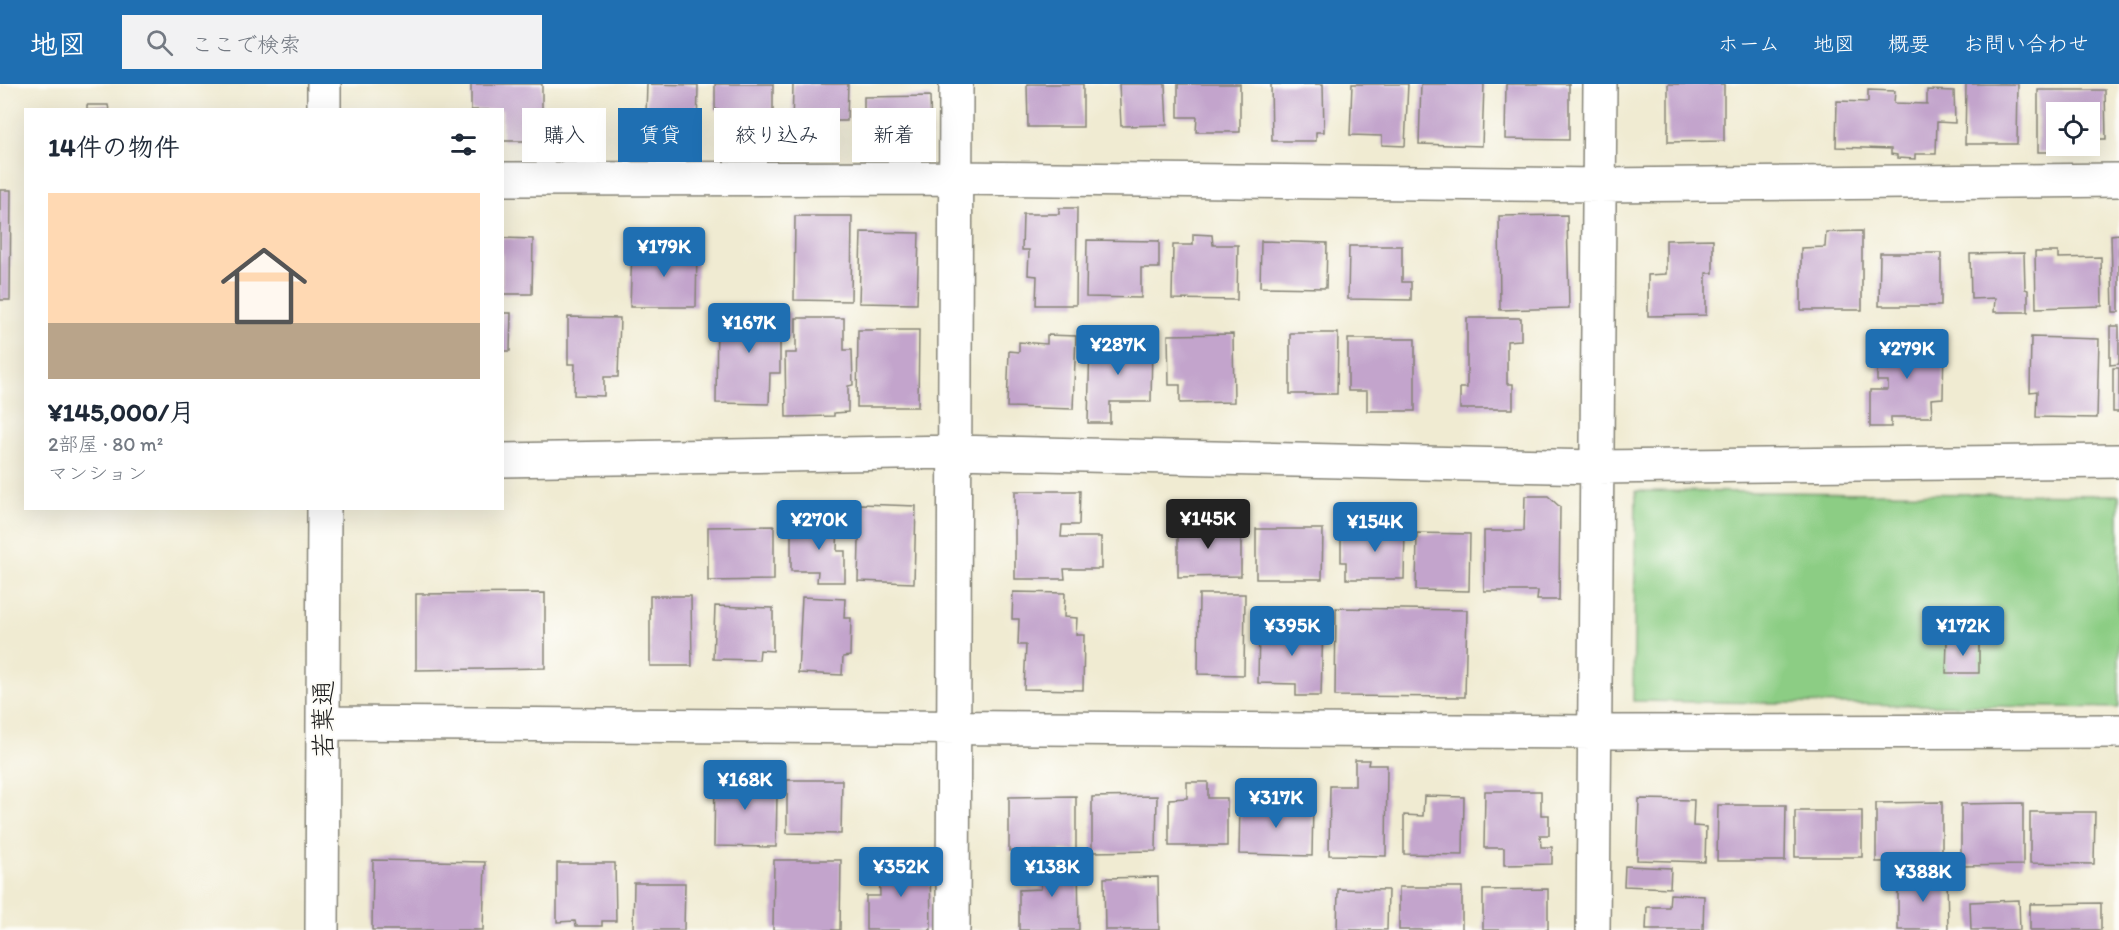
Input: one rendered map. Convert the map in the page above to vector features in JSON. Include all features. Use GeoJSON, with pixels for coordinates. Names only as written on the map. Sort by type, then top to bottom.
{"type":"FeatureCollection","features":[{"type":"Feature","properties":{"kind":"street"},"geometry":{"type":"LineString","coordinates":[[324,84],[324,108]]}},
{"type":"Feature","properties":{"kind":"street"},"geometry":{"type":"LineString","coordinates":[[953,930],[956,84]]}},
{"type":"Feature","properties":{"kind":"street"},"geometry":{"type":"LineString","coordinates":[[1593,930],[1600,84]]}},
{"type":"Feature","properties":{"kind":"street"},"geometry":{"type":"LineString","coordinates":[[504,179],[956,178],[1599,185],[2119,180]]}},
{"type":"Feature","properties":{"kind":"street"},"geometry":{"type":"LineString","coordinates":[[504,460],[955,452],[1597,467],[2119,461]]}},
{"type":"Feature","properties":{"kind":"street","name":"若葉通"},"geometry":{"type":"LineString","coordinates":[[322,930],[324,510]]}},
{"type":"Feature","properties":{"kind":"street"},"geometry":{"type":"LineString","coordinates":[[323,723],[1594,732],[2119,731]]}},
{"type":"Feature","properties":{"kind":"green space"},"geometry":{"type":"Polygon","coordinates":[[[1636,491],[2119,495],[2119,708],[1633,701],[1636,491]]]}},
{"type":"Feature","properties":{"kind":"building"},"geometry":{"type":"Polygon","coordinates":[[[471,84],[542,84],[542,108],[522,108],[522,141],[504,141],[504,108],[471,108],[471,84]]]}},
{"type":"Feature","properties":{"kind":"building"},"geometry":{"type":"Polygon","coordinates":[[[647,84],[698,85],[698,108],[646,108],[647,84]]]}},
{"type":"Feature","properties":{"kind":"building"},"geometry":{"type":"Polygon","coordinates":[[[715,84],[773,84],[773,108],[715,108],[715,84]]]}},
{"type":"Feature","properties":{"kind":"building"},"geometry":{"type":"Polygon","coordinates":[[[793,84],[848,84],[847,121],[840,121],[840,108],[792,108],[793,84]]]}},
{"type":"Feature","properties":{"kind":"building"},"geometry":{"type":"Polygon","coordinates":[[[1027,84],[1083,84],[1083,127],[1028,127],[1027,84]]]}},
{"type":"Feature","properties":{"kind":"building"},"geometry":{"type":"Polygon","coordinates":[[[1119,84],[1165,84],[1167,125],[1121,126],[1119,84]]]}},
{"type":"Feature","properties":{"kind":"building"},"geometry":{"type":"Polygon","coordinates":[[[1178,84],[1240,84],[1240,132],[1196,132],[1197,117],[1178,117],[1178,84]]]}},
{"type":"Feature","properties":{"kind":"building"},"geometry":{"type":"Polygon","coordinates":[[[1271,84],[1323,84],[1324,132],[1316,132],[1316,141],[1272,141],[1271,84]]]}},
{"type":"Feature","properties":{"kind":"building"},"geometry":{"type":"Polygon","coordinates":[[[1352,84],[1408,84],[1405,146],[1382,145],[1382,136],[1350,135],[1352,84]]]}},
{"type":"Feature","properties":{"kind":"building"},"geometry":{"type":"Polygon","coordinates":[[[1421,84],[1484,84],[1482,146],[1419,144],[1421,84]]]}},
{"type":"Feature","properties":{"kind":"building"},"geometry":{"type":"Polygon","coordinates":[[[1506,84],[1569,84],[1569,140],[1505,139],[1506,84]]]}},
{"type":"Feature","properties":{"kind":"building"},"geometry":{"type":"Polygon","coordinates":[[[1668,84],[1724,84],[1724,141],[1668,142],[1668,84]]]}},
{"type":"Feature","properties":{"kind":"building"},"geometry":{"type":"Polygon","coordinates":[[[1966,84],[2018,84],[2017,144],[1965,144],[1966,84]]]}},
{"type":"Feature","properties":{"kind":"building"},"geometry":{"type":"Polygon","coordinates":[[[1868,90],[1895,91],[1894,103],[1927,104],[1927,90],[1954,91],[1955,123],[1937,122],[1936,154],[1915,154],[1915,159],[1897,158],[1897,155],[1891,154],[1891,149],[1836,147],[1837,101],[1868,102],[1868,90]]]}},
{"type":"Feature","properties":{"kind":"building"},"geometry":{"type":"Polygon","coordinates":[[[2038,90],[2105,90],[2106,139],[2100,139],[2100,102],[2046,102],[2046,152],[2038,152],[2038,90]]]}},
{"type":"Feature","properties":{"kind":"building"},"geometry":{"type":"Polygon","coordinates":[[[930,96],[930,108],[864,108],[864,97],[930,96]]]}},
{"type":"Feature","properties":{"kind":"building"},"geometry":{"type":"Polygon","coordinates":[[[87,105],[108,105],[109,108],[87,108],[87,105]]]}},
{"type":"Feature","properties":{"kind":"building"},"geometry":{"type":"Polygon","coordinates":[[[0,190],[11,190],[10,300],[0,300],[0,190]]]}},
{"type":"Feature","properties":{"kind":"building"},"geometry":{"type":"Polygon","coordinates":[[[1059,208],[1077,208],[1076,305],[1036,305],[1037,276],[1028,275],[1029,250],[1022,250],[1023,214],[1059,214],[1059,208]]]}},
{"type":"Feature","properties":{"kind":"building"},"geometry":{"type":"Polygon","coordinates":[[[1567,215],[1569,308],[1500,310],[1499,216],[1567,215]]]}},
{"type":"Feature","properties":{"kind":"building"},"geometry":{"type":"Polygon","coordinates":[[[795,216],[852,216],[851,301],[794,300],[795,216]]]}},
{"type":"Feature","properties":{"kind":"building"},"geometry":{"type":"Polygon","coordinates":[[[1862,231],[1862,310],[1801,310],[1801,248],[1825,247],[1826,232],[1862,231]]]}},
{"type":"Feature","properties":{"kind":"building"},"geometry":{"type":"Polygon","coordinates":[[[861,232],[919,233],[917,304],[859,303],[861,232]]]}},
{"type":"Feature","properties":{"kind":"building"},"geometry":{"type":"Polygon","coordinates":[[[1193,234],[1212,235],[1213,245],[1238,245],[1237,300],[1172,299],[1173,245],[1193,245],[1193,234]]]}},
{"type":"Feature","properties":{"kind":"building"},"geometry":{"type":"Polygon","coordinates":[[[2119,234],[2119,312],[2113,312],[2111,235],[2119,234]]]}},
{"type":"Feature","properties":{"kind":"building"},"geometry":{"type":"Polygon","coordinates":[[[504,238],[533,239],[532,294],[504,294],[504,238]]]}},
{"type":"Feature","properties":{"kind":"building"},"geometry":{"type":"Polygon","coordinates":[[[1713,239],[1713,273],[1706,273],[1706,315],[1648,316],[1648,275],[1666,274],[1666,240],[1713,239]]]}},
{"type":"Feature","properties":{"kind":"building"},"geometry":{"type":"Polygon","coordinates":[[[1087,240],[1159,241],[1159,268],[1141,268],[1141,298],[1086,297],[1087,240]]]}},
{"type":"Feature","properties":{"kind":"building"},"geometry":{"type":"Polygon","coordinates":[[[1261,241],[1327,243],[1326,288],[1260,287],[1261,241]]]}},
{"type":"Feature","properties":{"kind":"building"},"geometry":{"type":"Polygon","coordinates":[[[1349,246],[1402,246],[1402,282],[1411,282],[1411,300],[1348,299],[1349,246]]]}},
{"type":"Feature","properties":{"kind":"building"},"geometry":{"type":"Polygon","coordinates":[[[632,249],[697,250],[696,307],[630,307],[632,249]]]}},
{"type":"Feature","properties":{"kind":"building"},"geometry":{"type":"Polygon","coordinates":[[[2035,252],[2058,252],[2058,258],[2101,257],[2102,306],[2036,308],[2035,252]]]}},
{"type":"Feature","properties":{"kind":"building"},"geometry":{"type":"Polygon","coordinates":[[[1880,253],[1941,253],[1941,306],[1879,306],[1880,253]]]}},
{"type":"Feature","properties":{"kind":"building"},"geometry":{"type":"Polygon","coordinates":[[[2024,253],[2028,312],[1994,312],[1995,298],[1971,299],[1970,254],[2024,253]]]}},
{"type":"Feature","properties":{"kind":"building"},"geometry":{"type":"Polygon","coordinates":[[[717,311],[791,312],[790,339],[780,339],[780,373],[770,373],[769,404],[716,403],[717,311]]]}},
{"type":"Feature","properties":{"kind":"building"},"geometry":{"type":"Polygon","coordinates":[[[504,313],[511,313],[510,351],[504,351],[504,313]]]}},
{"type":"Feature","properties":{"kind":"building"},"geometry":{"type":"Polygon","coordinates":[[[568,317],[620,318],[618,377],[604,377],[604,396],[574,395],[575,364],[568,364],[568,317]]]}},
{"type":"Feature","properties":{"kind":"building"},"geometry":{"type":"Polygon","coordinates":[[[796,318],[844,318],[844,350],[852,350],[853,385],[848,386],[848,412],[834,413],[834,416],[786,417],[785,353],[796,353],[796,318]]]}},
{"type":"Feature","properties":{"kind":"building"},"geometry":{"type":"Polygon","coordinates":[[[1467,318],[1521,318],[1521,340],[1507,341],[1507,384],[1513,384],[1513,409],[1460,409],[1460,388],[1467,388],[1467,318]]]}},
{"type":"Feature","properties":{"kind":"building"},"geometry":{"type":"Polygon","coordinates":[[[2110,326],[2119,326],[2119,364],[2110,365],[2110,326]]]}},
{"type":"Feature","properties":{"kind":"building"},"geometry":{"type":"Polygon","coordinates":[[[858,330],[919,330],[918,407],[857,407],[858,330]]]}},
{"type":"Feature","properties":{"kind":"building"},"geometry":{"type":"Polygon","coordinates":[[[1290,333],[1338,333],[1337,394],[1290,394],[1290,333]]]}},
{"type":"Feature","properties":{"kind":"building"},"geometry":{"type":"Polygon","coordinates":[[[1233,334],[1234,402],[1180,403],[1180,385],[1169,385],[1168,335],[1233,334]]]}},
{"type":"Feature","properties":{"kind":"building"},"geometry":{"type":"Polygon","coordinates":[[[1047,335],[1076,336],[1073,409],[1007,407],[1009,351],[1019,352],[1019,342],[1047,344],[1047,335]]]}},
{"type":"Feature","properties":{"kind":"building"},"geometry":{"type":"Polygon","coordinates":[[[2031,337],[2099,339],[2097,418],[2036,417],[2037,391],[2030,392],[2031,337]]]}},
{"type":"Feature","properties":{"kind":"building"},"geometry":{"type":"Polygon","coordinates":[[[1348,339],[1415,339],[1415,411],[1367,411],[1367,391],[1348,391],[1348,339]]]}},
{"type":"Feature","properties":{"kind":"building"},"geometry":{"type":"Polygon","coordinates":[[[1090,341],[1152,343],[1151,402],[1110,402],[1110,423],[1088,423],[1090,341]]]}},
{"type":"Feature","properties":{"kind":"building"},"geometry":{"type":"Polygon","coordinates":[[[1944,341],[1943,398],[1931,399],[1932,417],[1891,417],[1891,427],[1870,427],[1870,390],[1888,390],[1888,381],[1877,381],[1877,342],[1944,341]]]}},
{"type":"Feature","properties":{"kind":"building"},"geometry":{"type":"Polygon","coordinates":[[[2113,368],[2119,368],[2119,412],[2113,412],[2113,368]]]}},
{"type":"Feature","properties":{"kind":"building"},"geometry":{"type":"Polygon","coordinates":[[[1015,491],[1080,491],[1079,525],[1062,525],[1061,537],[1101,537],[1101,569],[1064,569],[1065,579],[1015,579],[1015,491]]]}},
{"type":"Feature","properties":{"kind":"building"},"geometry":{"type":"Polygon","coordinates":[[[1525,496],[1548,496],[1560,507],[1559,600],[1537,600],[1538,591],[1484,591],[1484,531],[1524,531],[1525,496]]]}},
{"type":"Feature","properties":{"kind":"building"},"geometry":{"type":"Polygon","coordinates":[[[860,504],[916,506],[914,583],[858,581],[860,504]]]}},
{"type":"Feature","properties":{"kind":"building"},"geometry":{"type":"Polygon","coordinates":[[[819,516],[838,517],[837,551],[845,551],[845,582],[817,582],[818,571],[791,571],[791,528],[819,527],[819,516]]]}},
{"type":"Feature","properties":{"kind":"building"},"geometry":{"type":"Polygon","coordinates":[[[1223,521],[1223,531],[1241,531],[1241,576],[1178,577],[1178,522],[1223,521]]]}},
{"type":"Feature","properties":{"kind":"building"},"geometry":{"type":"Polygon","coordinates":[[[774,526],[774,580],[708,581],[708,527],[774,526]]]}},
{"type":"Feature","properties":{"kind":"building"},"geometry":{"type":"Polygon","coordinates":[[[1361,526],[1405,526],[1404,579],[1346,579],[1346,562],[1341,562],[1341,535],[1362,535],[1361,526]]]}},
{"type":"Feature","properties":{"kind":"building"},"geometry":{"type":"Polygon","coordinates":[[[1256,529],[1323,529],[1322,579],[1256,579],[1256,529]]]}},
{"type":"Feature","properties":{"kind":"building"},"geometry":{"type":"Polygon","coordinates":[[[1417,533],[1470,534],[1469,591],[1416,590],[1417,533]]]}},
{"type":"Feature","properties":{"kind":"building"},"geometry":{"type":"Polygon","coordinates":[[[1013,592],[1065,593],[1064,617],[1077,618],[1076,635],[1084,635],[1083,690],[1024,689],[1026,645],[1018,645],[1019,619],[1012,619],[1013,592]]]}},
{"type":"Feature","properties":{"kind":"building"},"geometry":{"type":"Polygon","coordinates":[[[545,593],[545,668],[416,670],[416,594],[545,593]]]}},
{"type":"Feature","properties":{"kind":"building"},"geometry":{"type":"Polygon","coordinates":[[[1199,594],[1245,594],[1244,675],[1198,674],[1199,594]]]}},
{"type":"Feature","properties":{"kind":"building"},"geometry":{"type":"Polygon","coordinates":[[[650,596],[691,596],[692,666],[650,666],[650,596]]]}},
{"type":"Feature","properties":{"kind":"building"},"geometry":{"type":"Polygon","coordinates":[[[802,597],[845,599],[844,618],[851,618],[850,656],[843,657],[842,675],[798,673],[802,597]]]}},
{"type":"Feature","properties":{"kind":"building"},"geometry":{"type":"Polygon","coordinates":[[[715,606],[773,608],[773,651],[760,650],[759,660],[713,659],[715,606]]]}},
{"type":"Feature","properties":{"kind":"building"},"geometry":{"type":"Polygon","coordinates":[[[1336,608],[1467,610],[1465,697],[1335,696],[1336,608]]]}},
{"type":"Feature","properties":{"kind":"building"},"geometry":{"type":"Polygon","coordinates":[[[1259,625],[1323,625],[1321,696],[1296,696],[1296,684],[1258,683],[1259,625]]]}},
{"type":"Feature","properties":{"kind":"building"},"geometry":{"type":"Polygon","coordinates":[[[1947,640],[1979,641],[1979,673],[1946,673],[1947,640]]]}},
{"type":"Feature","properties":{"kind":"building"},"geometry":{"type":"Polygon","coordinates":[[[1355,760],[1369,760],[1368,765],[1387,765],[1386,856],[1329,855],[1330,786],[1355,786],[1355,760]]]}},
{"type":"Feature","properties":{"kind":"building"},"geometry":{"type":"Polygon","coordinates":[[[715,774],[771,774],[771,795],[777,795],[776,847],[714,846],[715,774]]]}},
{"type":"Feature","properties":{"kind":"building"},"geometry":{"type":"Polygon","coordinates":[[[787,780],[842,780],[841,834],[787,833],[787,780]]]}},
{"type":"Feature","properties":{"kind":"building"},"geometry":{"type":"Polygon","coordinates":[[[1187,782],[1208,782],[1208,798],[1227,798],[1227,846],[1169,846],[1169,799],[1187,798],[1187,782]]]}},
{"type":"Feature","properties":{"kind":"building"},"geometry":{"type":"Polygon","coordinates":[[[1485,791],[1541,791],[1541,815],[1549,815],[1549,835],[1540,835],[1541,847],[1552,847],[1552,864],[1504,865],[1504,848],[1484,848],[1485,791]]]}},
{"type":"Feature","properties":{"kind":"building"},"geometry":{"type":"Polygon","coordinates":[[[1076,796],[1076,851],[1009,851],[1009,797],[1076,796]]]}},
{"type":"Feature","properties":{"kind":"building"},"geometry":{"type":"Polygon","coordinates":[[[1157,796],[1156,851],[1092,852],[1092,797],[1157,796]]]}},
{"type":"Feature","properties":{"kind":"building"},"geometry":{"type":"Polygon","coordinates":[[[1424,796],[1464,797],[1463,855],[1404,854],[1404,815],[1423,816],[1424,796]]]}},
{"type":"Feature","properties":{"kind":"building"},"geometry":{"type":"Polygon","coordinates":[[[1639,799],[1694,800],[1693,826],[1706,827],[1705,862],[1637,860],[1639,799]]]}},
{"type":"Feature","properties":{"kind":"building"},"geometry":{"type":"Polygon","coordinates":[[[1942,802],[1942,861],[1876,862],[1876,803],[1942,802]]]}},
{"type":"Feature","properties":{"kind":"building"},"geometry":{"type":"Polygon","coordinates":[[[1240,803],[1313,804],[1312,856],[1239,854],[1240,803]]]}},
{"type":"Feature","properties":{"kind":"building"},"geometry":{"type":"Polygon","coordinates":[[[2023,803],[2023,865],[1961,866],[1961,804],[2023,803]]]}},
{"type":"Feature","properties":{"kind":"building"},"geometry":{"type":"Polygon","coordinates":[[[1718,805],[1786,805],[1785,861],[1717,861],[1718,805]]]}},
{"type":"Feature","properties":{"kind":"building"},"geometry":{"type":"Polygon","coordinates":[[[1795,811],[1862,811],[1862,857],[1795,857],[1795,811]]]}},
{"type":"Feature","properties":{"kind":"building"},"geometry":{"type":"Polygon","coordinates":[[[2030,812],[2095,812],[2094,864],[2030,863],[2030,812]]]}},
{"type":"Feature","properties":{"kind":"building"},"geometry":{"type":"Polygon","coordinates":[[[1041,859],[1078,859],[1079,930],[1019,930],[1019,890],[1041,889],[1041,859]]]}},
{"type":"Feature","properties":{"kind":"building"},"geometry":{"type":"Polygon","coordinates":[[[373,860],[485,862],[483,930],[372,930],[373,860]]]}},
{"type":"Feature","properties":{"kind":"building"},"geometry":{"type":"Polygon","coordinates":[[[774,860],[841,860],[840,930],[773,930],[774,860]]]}},
{"type":"Feature","properties":{"kind":"building"},"geometry":{"type":"Polygon","coordinates":[[[930,861],[931,930],[866,930],[866,896],[880,896],[879,862],[930,861]]]}},
{"type":"Feature","properties":{"kind":"building"},"geometry":{"type":"Polygon","coordinates":[[[557,863],[615,863],[616,921],[602,921],[602,926],[576,926],[575,921],[557,922],[557,863]]]}},
{"type":"Feature","properties":{"kind":"building"},"geometry":{"type":"Polygon","coordinates":[[[1625,866],[1671,868],[1670,888],[1624,886],[1625,866]]]}},
{"type":"Feature","properties":{"kind":"building"},"geometry":{"type":"Polygon","coordinates":[[[1947,875],[1948,930],[1898,930],[1898,876],[1947,875]]]}},
{"type":"Feature","properties":{"kind":"building"},"geometry":{"type":"Polygon","coordinates":[[[1158,877],[1159,930],[1105,930],[1104,878],[1158,877]]]}},
{"type":"Feature","properties":{"kind":"building"},"geometry":{"type":"Polygon","coordinates":[[[634,883],[685,883],[684,930],[633,930],[634,883]]]}},
{"type":"Feature","properties":{"kind":"building"},"geometry":{"type":"Polygon","coordinates":[[[1399,887],[1462,887],[1462,930],[1399,930],[1399,887]]]}},
{"type":"Feature","properties":{"kind":"building"},"geometry":{"type":"Polygon","coordinates":[[[1338,889],[1388,890],[1387,930],[1337,930],[1338,889]]]}},
{"type":"Feature","properties":{"kind":"building"},"geometry":{"type":"Polygon","coordinates":[[[1548,889],[1548,930],[1483,930],[1483,890],[1548,889]]]}},
{"type":"Feature","properties":{"kind":"building"},"geometry":{"type":"Polygon","coordinates":[[[1670,894],[1704,896],[1703,930],[1646,930],[1647,907],[1669,907],[1670,894]]]}},
{"type":"Feature","properties":{"kind":"building"},"geometry":{"type":"Polygon","coordinates":[[[2019,900],[2020,930],[1971,930],[1970,902],[2019,900]]]}},
{"type":"Feature","properties":{"kind":"building"},"geometry":{"type":"Polygon","coordinates":[[[2101,903],[2101,930],[2030,930],[2030,904],[2101,903]]]}}]}
